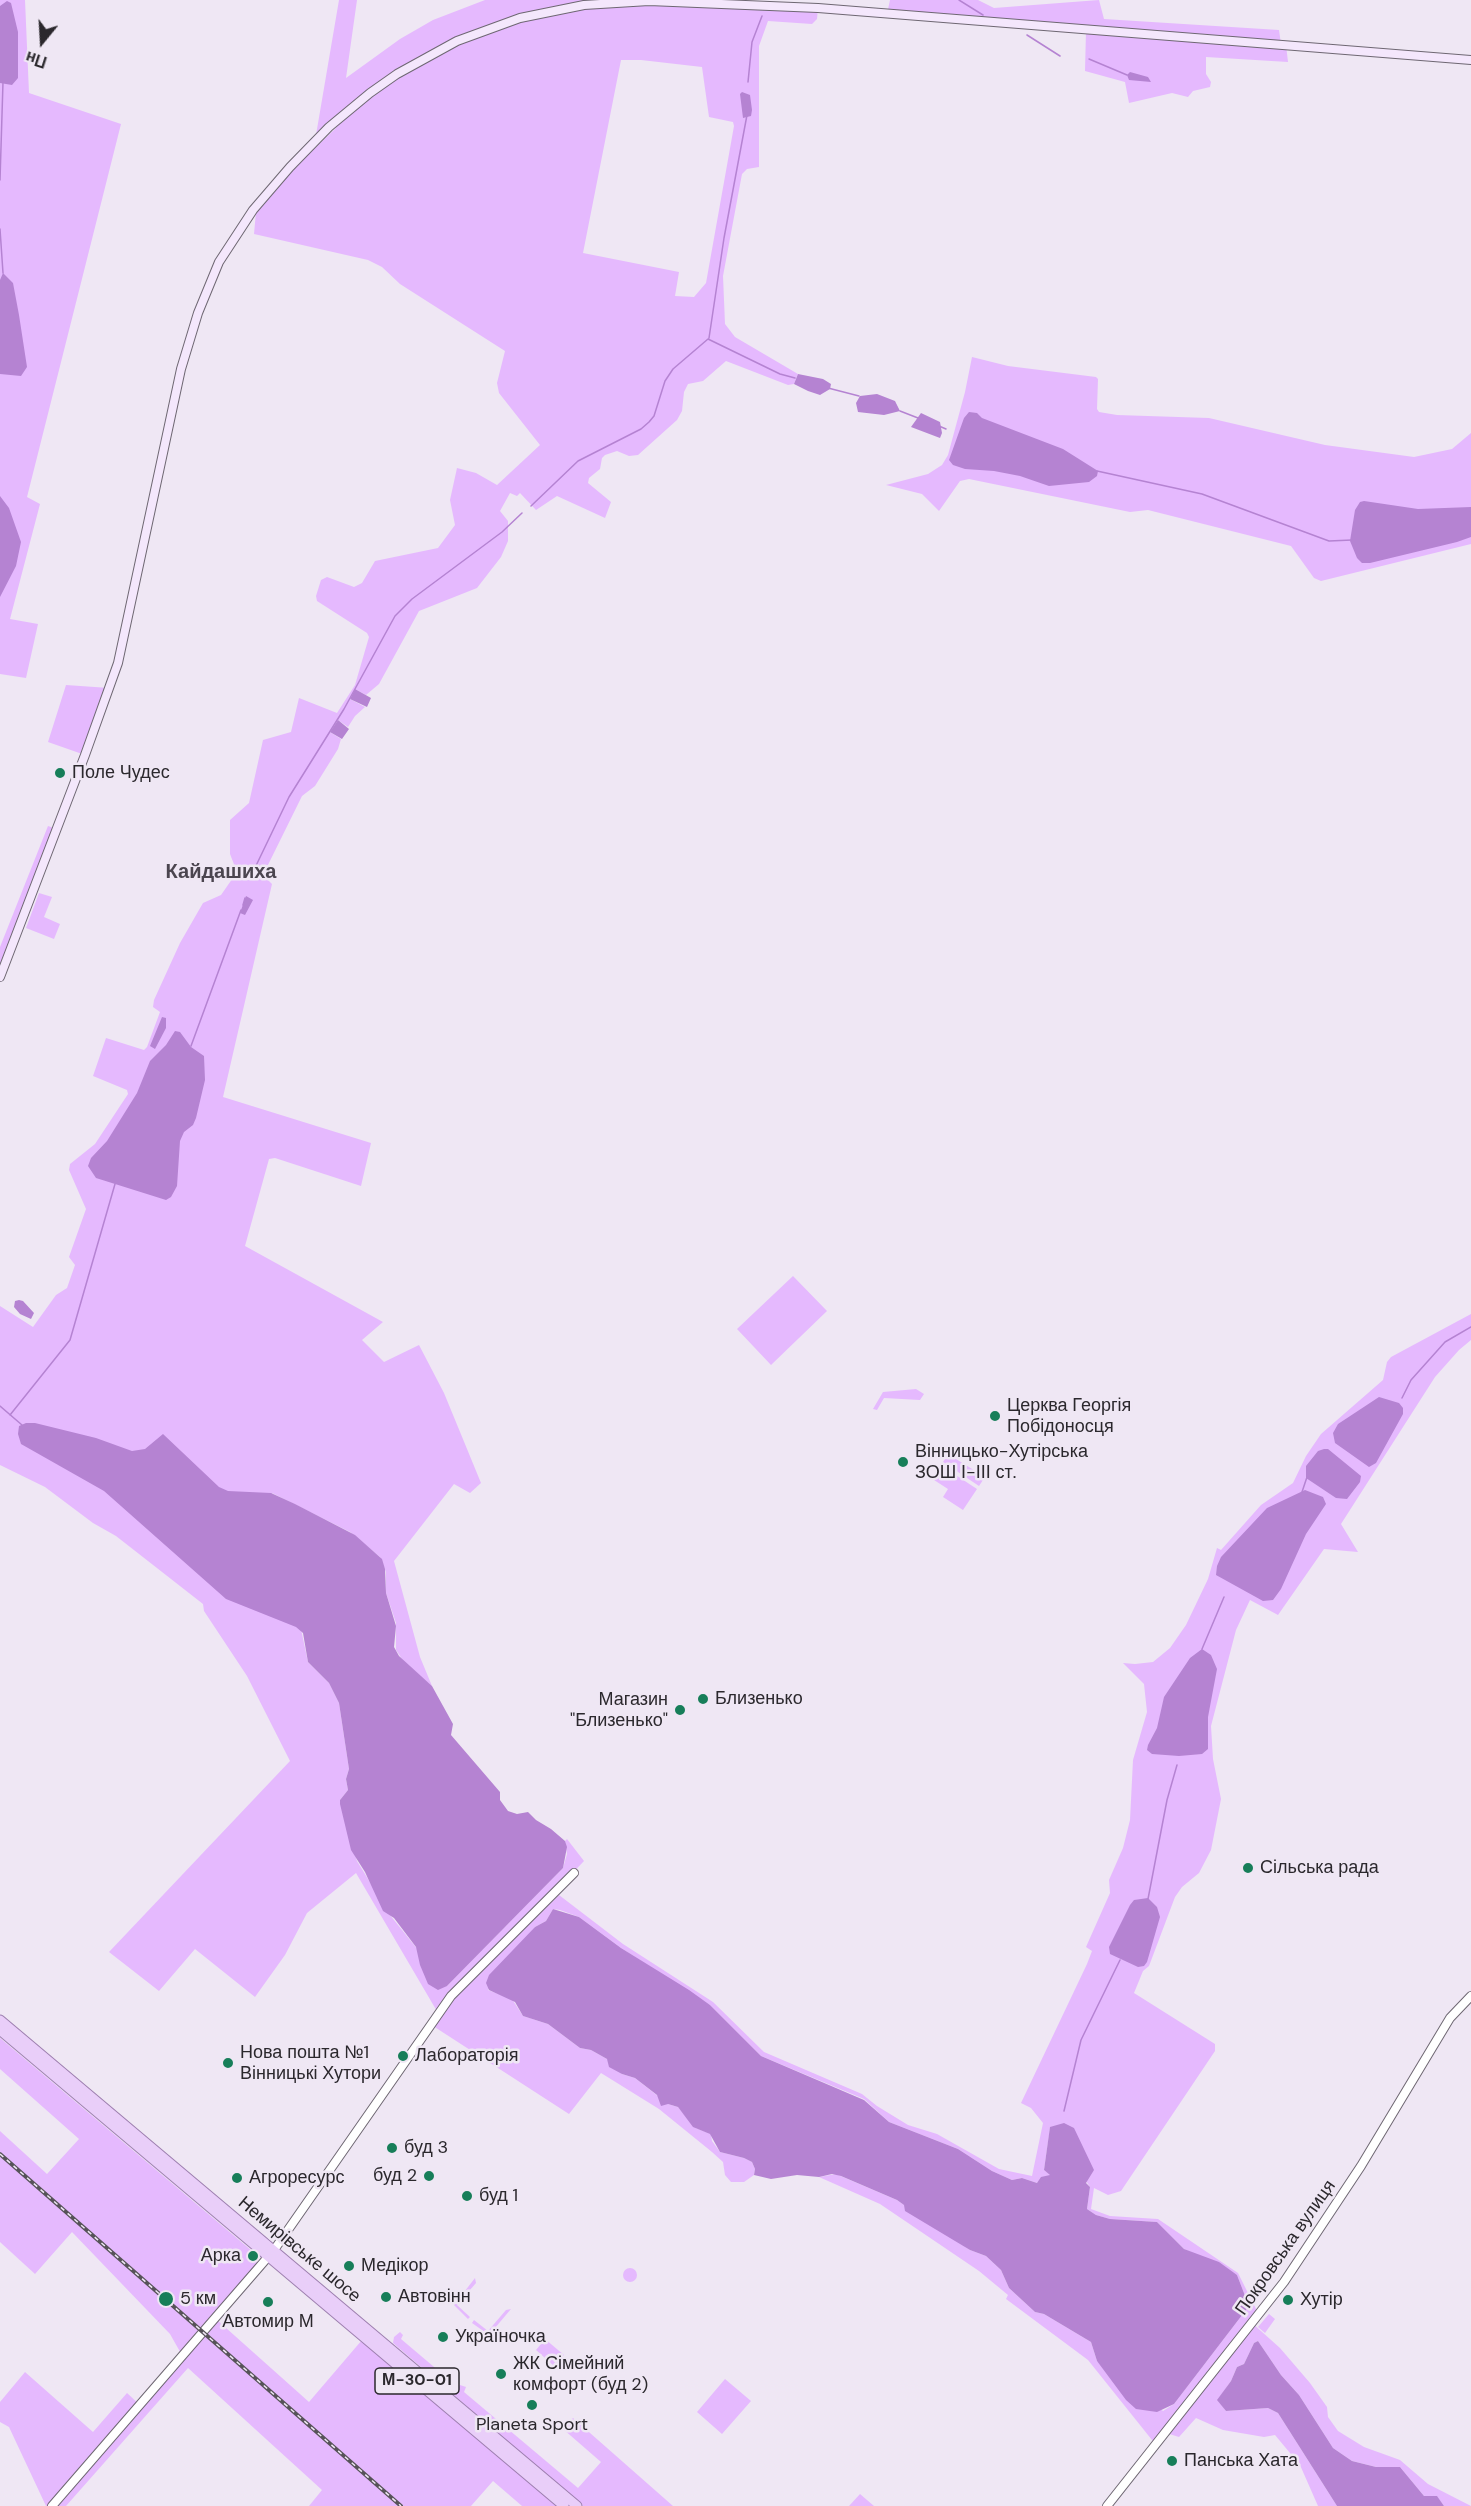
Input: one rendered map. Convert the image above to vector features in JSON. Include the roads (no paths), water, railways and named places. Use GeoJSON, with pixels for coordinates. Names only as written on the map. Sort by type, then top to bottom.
{"type":"FeatureCollection","features":[{"type":"Feature","properties":{"kind":"main road"},"geometry":{"type":"LineString","coordinates":[[0,977],[118,663],[181,369],[191,334],[215,272],[239,229],[290,167],[329,127],[397,74],[469,36],[520,18],[584,5],[649,1],[818,8],[1471,60]]}},
{"type":"Feature","properties":{"kind":"main road","name":"Немирівське шосе"},"geometry":{"type":"LineString","coordinates":[[0,2020],[564,2506]]}},
{"type":"Feature","properties":{"kind":"main road","name":"Немирівське шосе"},"geometry":{"type":"LineString","coordinates":[[0,2030],[577,2506]]}},
{"type":"Feature","properties":{"kind":"street"},"geometry":{"type":"LineString","coordinates":[[52,2506],[272,2253],[451,1996],[574,1873]]}},
{"type":"Feature","properties":{"kind":"street","name":"Покровська вулиця"},"geometry":{"type":"LineString","coordinates":[[1107,2506],[1284,2282],[1362,2166],[1450,2019],[1471,1996]]}},
{"type":"Feature","properties":{"kind":"waterway"},"geometry":{"type":"LineString","coordinates":[[959,0],[983,15]]}},
{"type":"Feature","properties":{"kind":"waterway"},"geometry":{"type":"LineString","coordinates":[[748,82],[752,42],[762,16]]}},
{"type":"Feature","properties":{"kind":"waterway"},"geometry":{"type":"LineString","coordinates":[[1027,35],[1060,56]]}},
{"type":"Feature","properties":{"kind":"waterway"},"geometry":{"type":"LineString","coordinates":[[1089,59],[1127,75]]}},
{"type":"Feature","properties":{"kind":"waterway"},"geometry":{"type":"LineString","coordinates":[[0,180],[3,82]]}},
{"type":"Feature","properties":{"kind":"waterway"},"geometry":{"type":"LineString","coordinates":[[709,338],[724,238],[747,115]]}},
{"type":"Feature","properties":{"kind":"waterway"},"geometry":{"type":"LineString","coordinates":[[0,229],[3,273]]}},
{"type":"Feature","properties":{"kind":"waterway"},"geometry":{"type":"LineString","coordinates":[[531,506],[578,461],[641,429],[649,422],[654,416],[665,381],[673,369],[708,339],[780,374],[795,378]]}},
{"type":"Feature","properties":{"kind":"waterway"},"geometry":{"type":"LineString","coordinates":[[828,388],[859,396]]}},
{"type":"Feature","properties":{"kind":"waterway"},"geometry":{"type":"LineString","coordinates":[[900,411],[918,418]]}},
{"type":"Feature","properties":{"kind":"waterway"},"geometry":{"type":"LineString","coordinates":[[939,426],[946,429]]}},
{"type":"Feature","properties":{"kind":"waterway"},"geometry":{"type":"LineString","coordinates":[[1097,471],[1202,494],[1329,541],[1352,540]]}},
{"type":"Feature","properties":{"kind":"waterway"},"geometry":{"type":"LineString","coordinates":[[252,874],[289,797],[344,709],[395,616],[412,599],[502,532],[522,513]]}},
{"type":"Feature","properties":{"kind":"waterway"},"geometry":{"type":"LineString","coordinates":[[243,905],[245,898]]}},
{"type":"Feature","properties":{"kind":"waterway"},"geometry":{"type":"LineString","coordinates":[[191,1046],[241,910]]}},
{"type":"Feature","properties":{"kind":"waterway"},"geometry":{"type":"LineString","coordinates":[[10,1415],[70,1340],[115,1184]]}},
{"type":"Feature","properties":{"kind":"waterway"},"geometry":{"type":"LineString","coordinates":[[1402,1398],[1411,1380],[1445,1342],[1471,1327]]}},
{"type":"Feature","properties":{"kind":"waterway"},"geometry":{"type":"LineString","coordinates":[[0,1406],[22,1425]]}},
{"type":"Feature","properties":{"kind":"waterway"},"geometry":{"type":"LineString","coordinates":[[1302,1492],[1307,1477]]}},
{"type":"Feature","properties":{"kind":"waterway"},"geometry":{"type":"LineString","coordinates":[[1202,1649],[1224,1597]]}},
{"type":"Feature","properties":{"kind":"waterway"},"geometry":{"type":"LineString","coordinates":[[1148,1899],[1167,1800],[1177,1765]]}},
{"type":"Feature","properties":{"kind":"waterway"},"geometry":{"type":"LineString","coordinates":[[1064,2111],[1081,2040],[1120,1960]]}},
{"type":"Feature","properties":{"kind":"railway"},"geometry":{"type":"LineString","coordinates":[[0,2154],[401,2506]]}},
{"type":"Feature","properties":{"kind":"place","name":"Поле Чудес"},"geometry":{"type":"Point","coordinates":[60,773]}},
{"type":"Feature","properties":{"kind":"place","name":"Церква Георгія Побідоносця"},"geometry":{"type":"Point","coordinates":[995,1416]}},
{"type":"Feature","properties":{"kind":"place","name":"Вінницько-Хутірська ЗОШ І-ІІІ ст."},"geometry":{"type":"Point","coordinates":[903,1462]}},
{"type":"Feature","properties":{"kind":"place","name":"Близенько"},"geometry":{"type":"Point","coordinates":[703,1699]}},
{"type":"Feature","properties":{"kind":"place","name":"Магазин \"Близенько\""},"geometry":{"type":"Point","coordinates":[680,1710]}},
{"type":"Feature","properties":{"kind":"place","name":"Сільська рада"},"geometry":{"type":"Point","coordinates":[1248,1868]}},
{"type":"Feature","properties":{"kind":"place","name":"Лабораторія"},"geometry":{"type":"Point","coordinates":[403,2056]}},
{"type":"Feature","properties":{"kind":"place","name":"Нова пошта №1 Вінницькі Хутори"},"geometry":{"type":"Point","coordinates":[228,2063]}},
{"type":"Feature","properties":{"kind":"place","name":"буд 3"},"geometry":{"type":"Point","coordinates":[392,2148]}},
{"type":"Feature","properties":{"kind":"place","name":"буд 2"},"geometry":{"type":"Point","coordinates":[429,2176]}},
{"type":"Feature","properties":{"kind":"place","name":"Агроресурс"},"geometry":{"type":"Point","coordinates":[237,2178]}},
{"type":"Feature","properties":{"kind":"place","name":"буд 1"},"geometry":{"type":"Point","coordinates":[467,2196]}},
{"type":"Feature","properties":{"kind":"place","name":"Арка"},"geometry":{"type":"Point","coordinates":[253,2256]}},
{"type":"Feature","properties":{"kind":"place","name":"Медікор"},"geometry":{"type":"Point","coordinates":[349,2266]}},
{"type":"Feature","properties":{"kind":"place","name":"Автовінн"},"geometry":{"type":"Point","coordinates":[386,2297]}},
{"type":"Feature","properties":{"kind":"place","name":"5 км"},"geometry":{"type":"Point","coordinates":[166,2299]}},
{"type":"Feature","properties":{"kind":"place","name":"Хутір"},"geometry":{"type":"Point","coordinates":[1288,2300]}},
{"type":"Feature","properties":{"kind":"place","name":"Автомир М"},"geometry":{"type":"Point","coordinates":[268,2302]}},
{"type":"Feature","properties":{"kind":"place","name":"Україночка"},"geometry":{"type":"Point","coordinates":[443,2337]}},
{"type":"Feature","properties":{"kind":"place","name":"ЖК Сімейний комфорт (буд 2)"},"geometry":{"type":"Point","coordinates":[501,2374]}},
{"type":"Feature","properties":{"kind":"place","name":"Planeta Sport"},"geometry":{"type":"Point","coordinates":[532,2405]}},
{"type":"Feature","properties":{"kind":"place","name":"Панська Хата"},"geometry":{"type":"Point","coordinates":[1172,2461]}},
{"type":"Feature","properties":{"kind":"district","name":"Кайдашиха"},"geometry":{"type":"Point","coordinates":[221,873]}}]}
